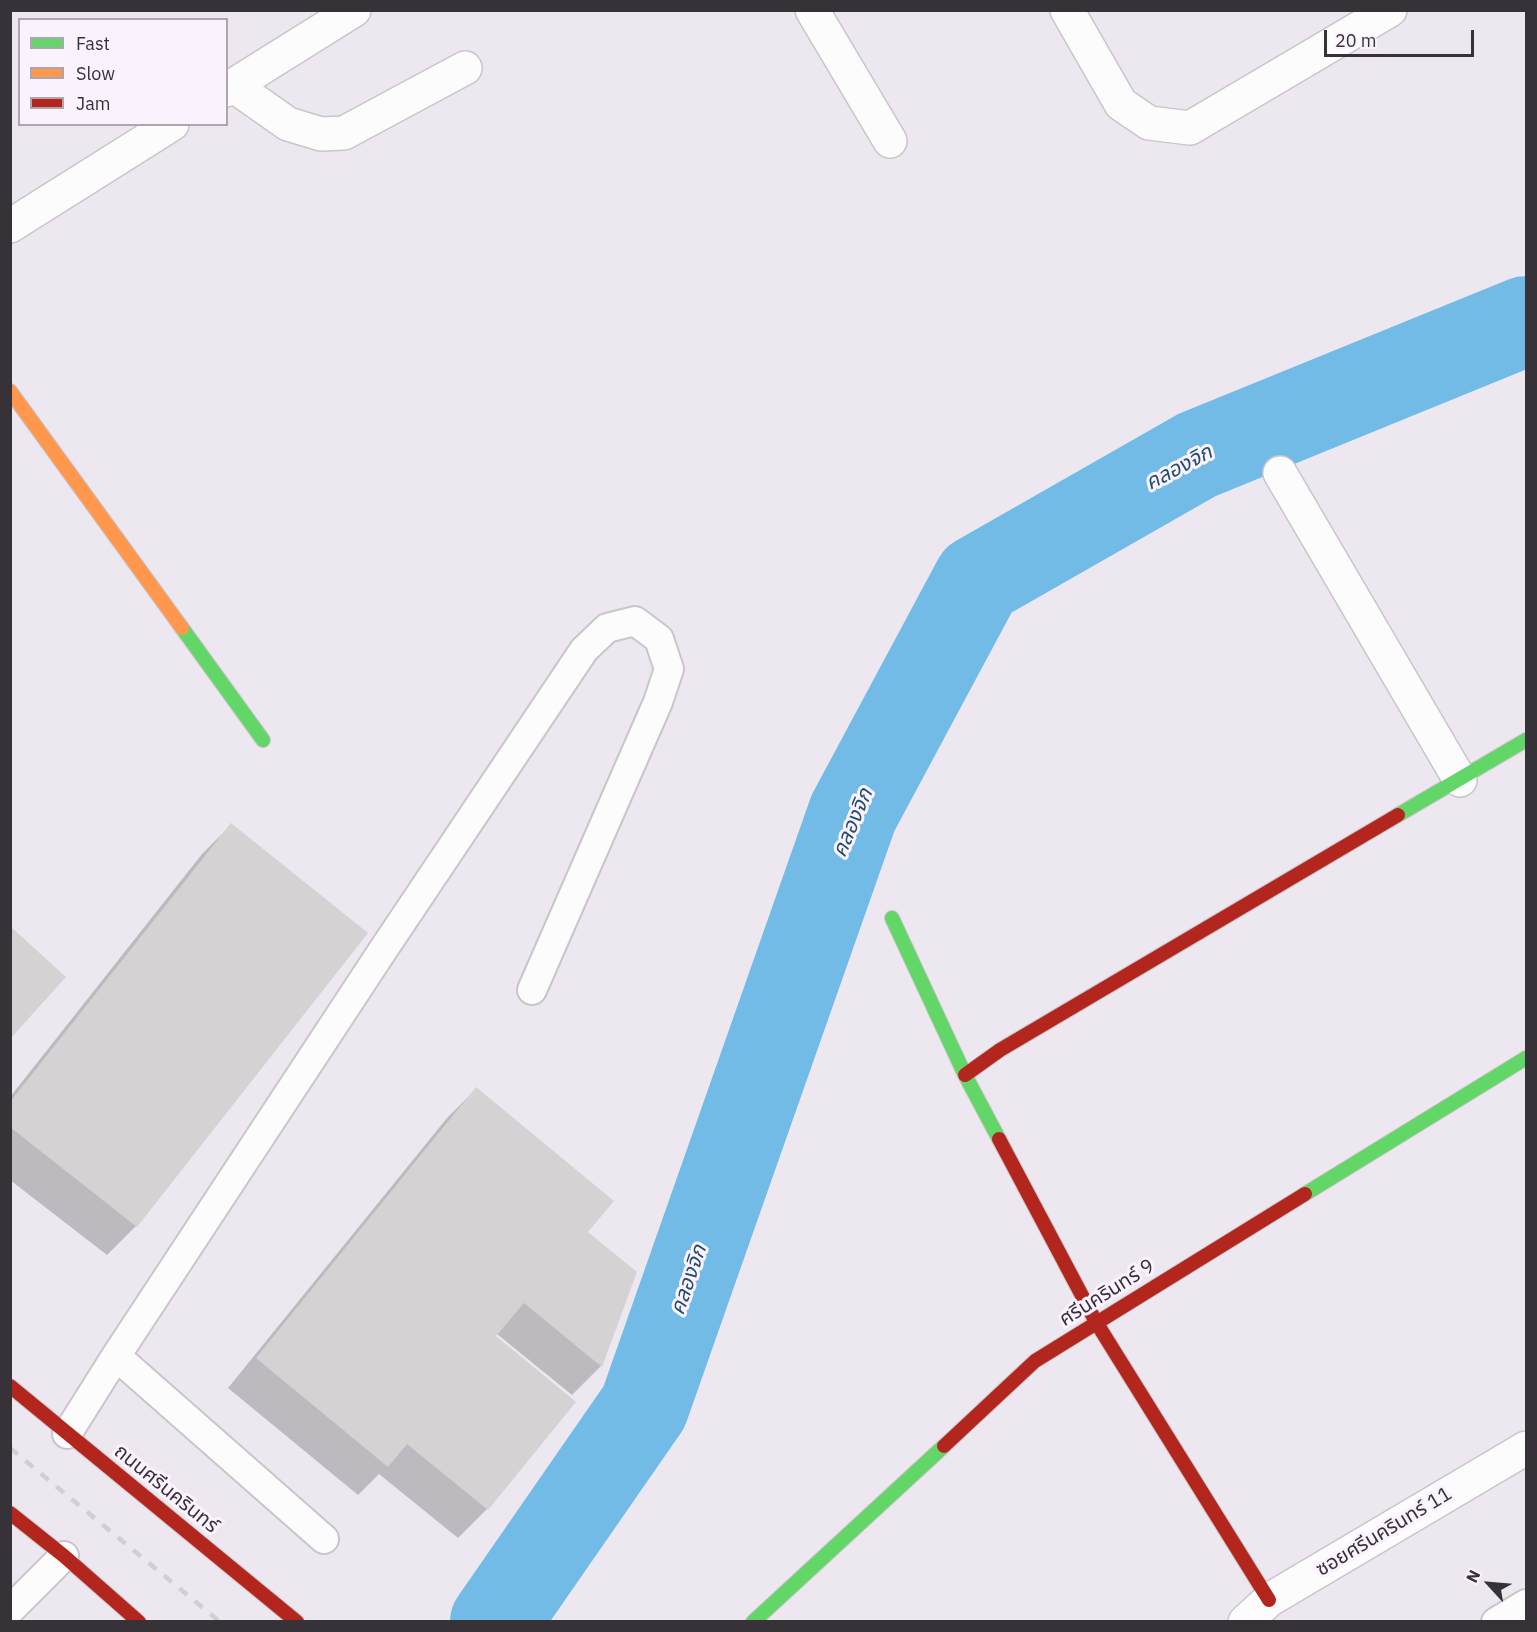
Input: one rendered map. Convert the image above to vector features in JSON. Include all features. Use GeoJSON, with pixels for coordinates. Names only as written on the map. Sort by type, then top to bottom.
{"type":"FeatureCollection","features":[{"type":"Feature","properties":{"kind":"street"},"geometry":{"type":"LineString","coordinates":[[354,10],[230,88],[288,124],[321,135],[344,133],[465,68]]}},
{"type":"Feature","properties":{"kind":"street"},"geometry":{"type":"LineString","coordinates":[[812,10],[890,141]]}},
{"type":"Feature","properties":{"kind":"street"},"geometry":{"type":"LineString","coordinates":[[1067,10],[1121,104],[1149,123],[1190,128],[1390,10]]}},
{"type":"Feature","properties":{"kind":"street"},"geometry":{"type":"LineString","coordinates":[[10,225],[169,126]]}},
{"type":"Feature","properties":{"kind":"street"},"geometry":{"type":"LineString","coordinates":[[10,390],[263,740]]}},
{"type":"Feature","properties":{"kind":"street"},"geometry":{"type":"LineString","coordinates":[[1280,473],[1460,780]]}},
{"type":"Feature","properties":{"kind":"street"},"geometry":{"type":"LineString","coordinates":[[965,1075],[1000,1050],[1527,740]]}},
{"type":"Feature","properties":{"kind":"street"},"geometry":{"type":"LineString","coordinates":[[892,918],[965,1075],[1096,1322],[1257,1611]]}},
{"type":"Feature","properties":{"kind":"street","name":"ศรีนครินทร์ 9"},"geometry":{"type":"LineString","coordinates":[[753,1622],[1035,1361],[1527,1058]]}},
{"type":"Feature","properties":{"kind":"street","name":"ถนนศรีนครินทร์"},"geometry":{"type":"LineString","coordinates":[[10,1386],[297,1622]]}},
{"type":"Feature","properties":{"kind":"street","name":"ซอยศรีนครินทร์ 11"},"geometry":{"type":"LineString","coordinates":[[1257,1611],[1527,1448]]}},
{"type":"Feature","properties":{"kind":"street"},"geometry":{"type":"LineString","coordinates":[[10,1513],[64,1556],[139,1622]]}},
{"type":"Feature","properties":{"kind":"lane"},"geometry":{"type":"LineString","coordinates":[[67,1434],[383,950],[584,650],[607,628],[635,621],[659,639],[669,669],[658,702],[532,990]]}},
{"type":"Feature","properties":{"kind":"lane"},"geometry":{"type":"LineString","coordinates":[[116,1356],[324,1539]]}},
{"type":"Feature","properties":{"kind":"lane"},"geometry":{"type":"LineString","coordinates":[[10,1610],[64,1556]]}},
{"type":"Feature","properties":{"kind":"lane"},"geometry":{"type":"LineString","coordinates":[[1496,1622],[1527,1604]]}},
{"type":"Feature","properties":{"kind":"building"},"geometry":{"type":"Polygon","coordinates":[[[231,823],[368,933],[137,1227],[10,1127],[10,1102],[231,823]]]}},
{"type":"Feature","properties":{"kind":"building"},"geometry":{"type":"Polygon","coordinates":[[[10,926],[66,977],[10,1039],[10,926]]]}},
{"type":"Feature","properties":{"kind":"building"},"geometry":{"type":"Polygon","coordinates":[[[476,1087],[614,1201],[588,1232],[637,1272],[602,1367],[524,1303],[496,1336],[576,1402],[488,1510],[407,1444],[388,1467],[256,1358],[476,1087]]]}},
{"type":"Feature","properties":{"kind":"waterway","name":"คลองจิก"},"geometry":{"type":"LineString","coordinates":[[495,1622],[644,1407],[853,813],[978,580],[1197,455],[1526,321]]}},
{"type":"Feature","properties":{"kind":"railway"},"geometry":{"type":"LineString","coordinates":[[10,1448],[220,1622]]}},
{"type":"Feature","properties":{"kind":"traffic: fast"},"geometry":{"type":"LineString","coordinates":[[182,628],[263,740]]}},
{"type":"Feature","properties":{"kind":"traffic: fast"},"geometry":{"type":"LineString","coordinates":[[1398,815],[1526,740]]}},
{"type":"Feature","properties":{"kind":"traffic: fast"},"geometry":{"type":"LineString","coordinates":[[892,918],[965,1075],[999,1139]]}},
{"type":"Feature","properties":{"kind":"traffic: fast"},"geometry":{"type":"LineString","coordinates":[[1305,1194],[1526,1058]]}},
{"type":"Feature","properties":{"kind":"traffic: fast"},"geometry":{"type":"LineString","coordinates":[[753,1622],[944,1446]]}},
{"type":"Feature","properties":{"kind":"traffic: slow"},"geometry":{"type":"LineString","coordinates":[[10,391],[182,628]]}},
{"type":"Feature","properties":{"kind":"traffic: jam"},"geometry":{"type":"LineString","coordinates":[[965,1075],[1000,1050],[1398,815]]}},
{"type":"Feature","properties":{"kind":"traffic: jam"},"geometry":{"type":"LineString","coordinates":[[999,1139],[1096,1322],[1269,1600]]}},
{"type":"Feature","properties":{"kind":"traffic: jam"},"geometry":{"type":"LineString","coordinates":[[944,1446],[1035,1361],[1305,1194]]}},
{"type":"Feature","properties":{"kind":"traffic: jam"},"geometry":{"type":"LineString","coordinates":[[10,1386],[297,1622]]}},
{"type":"Feature","properties":{"kind":"traffic: jam"},"geometry":{"type":"LineString","coordinates":[[10,1513],[64,1556],[139,1622]]}}]}
